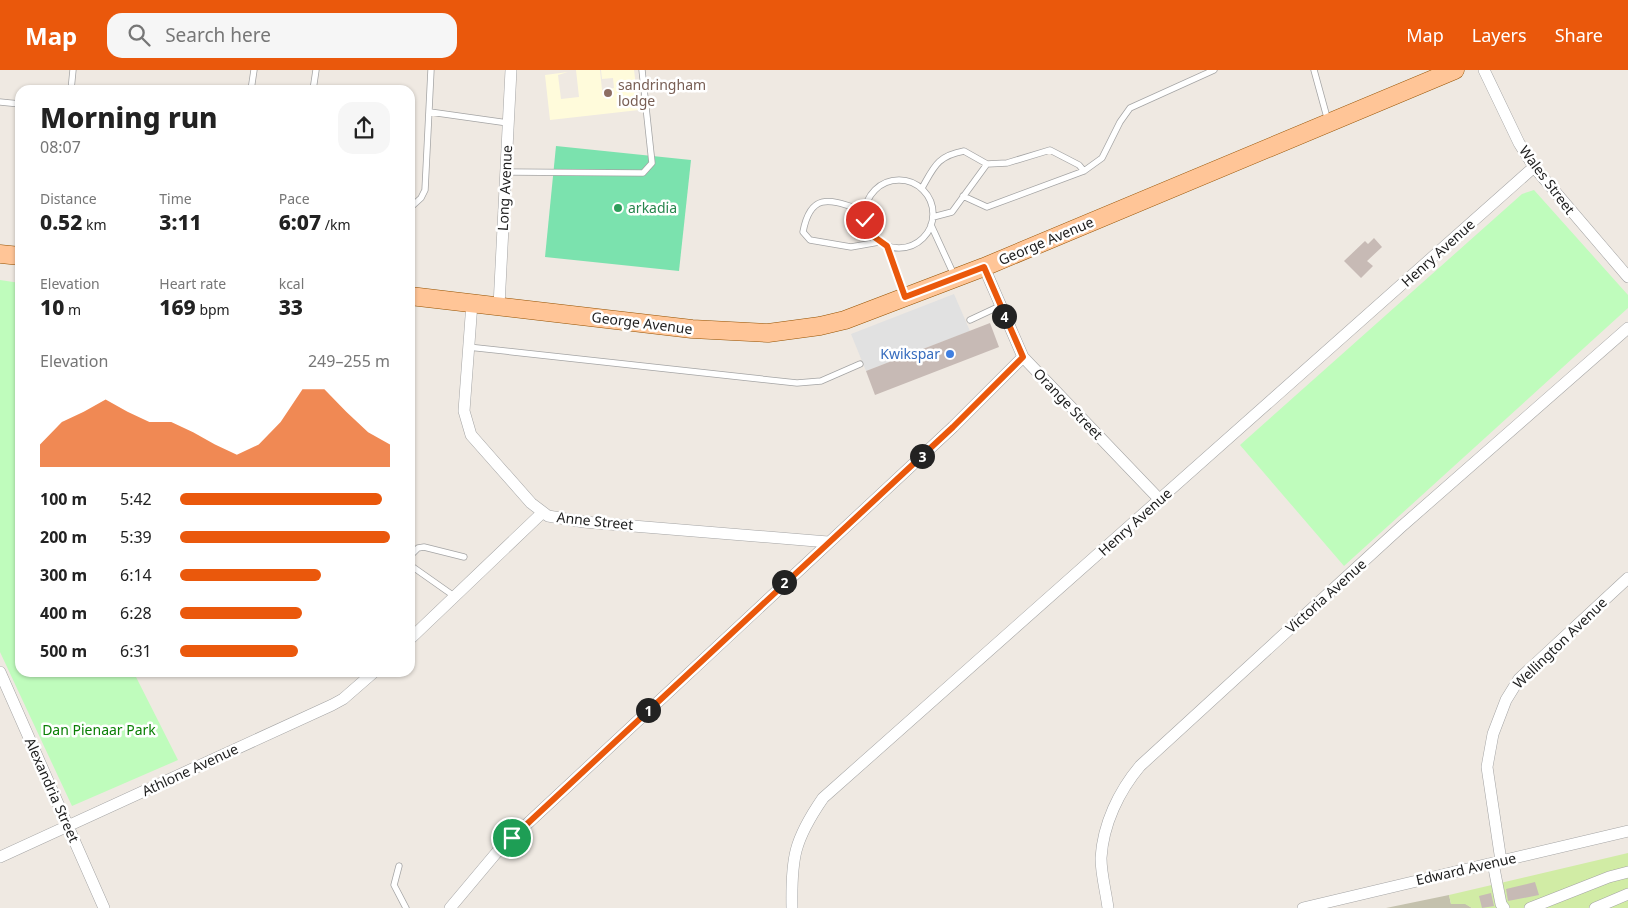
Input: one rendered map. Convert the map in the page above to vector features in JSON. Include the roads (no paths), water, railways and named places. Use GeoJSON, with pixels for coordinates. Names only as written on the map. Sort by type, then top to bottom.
{"type":"FeatureCollection","features":[{"type":"Feature","properties":{"kind":"main road","name":"George Avenue"},"geometry":{"type":"LineString","coordinates":[[415,297],[692,329],[768,332],[820,326],[845,320],[984,267],[1455,70]]}},
{"type":"Feature","properties":{"kind":"main road"},"geometry":{"type":"LineString","coordinates":[[0,254],[15,256]]}},
{"type":"Feature","properties":{"kind":"street","name":"Long Avenue"},"geometry":{"type":"LineString","coordinates":[[499,306],[511,70]]}},
{"type":"Feature","properties":{"kind":"street","name":"Wales Street"},"geometry":{"type":"LineString","coordinates":[[1484,70],[1519,143],[1534,167],[1628,277]]}},
{"type":"Feature","properties":{"kind":"street","name":"Henry Avenue"},"geometry":{"type":"LineString","coordinates":[[792,908],[794,851],[806,824],[823,798],[1534,167]]}},
{"type":"Feature","properties":{"kind":"street","name":"Orange Street"},"geometry":{"type":"LineString","coordinates":[[984,267],[1023,357],[1160,500]]}},
{"type":"Feature","properties":{"kind":"street","name":"Anne Street"},"geometry":{"type":"LineString","coordinates":[[472,303],[464,411],[468,430],[542,513],[576,521],[828,542]]}},
{"type":"Feature","properties":{"kind":"street","name":"Victoria Avenue"},"geometry":{"type":"LineString","coordinates":[[1108,908],[1101,858],[1107,827],[1118,798],[1140,766],[1401,526],[1628,328]]}},
{"type":"Feature","properties":{"kind":"street"},"geometry":{"type":"LineString","coordinates":[[450,908],[497,852],[953,427],[1023,357]]}},
{"type":"Feature","properties":{"kind":"street"},"geometry":{"type":"LineString","coordinates":[[415,633],[542,513]]}},
{"type":"Feature","properties":{"kind":"street","name":"Wellington Avenue"},"geometry":{"type":"LineString","coordinates":[[1504,908],[1501,904],[1487,767],[1493,734],[1506,700],[1519,679],[1628,578]]}},
{"type":"Feature","properties":{"kind":"street","name":"Athlone Avenue"},"geometry":{"type":"LineString","coordinates":[[0,857],[332,705],[348,695],[368,677]]}},
{"type":"Feature","properties":{"kind":"street","name":"Alexandria Street"},"geometry":{"type":"LineString","coordinates":[[1,678],[104,908]]}},
{"type":"Feature","properties":{"kind":"street","name":"Edward Avenue"},"geometry":{"type":"LineString","coordinates":[[1303,908],[1628,831]]}},
{"type":"Feature","properties":{"kind":"street"},"geometry":{"type":"LineString","coordinates":[[1530,908],[1625,873],[1626,895],[1595,908]]}},
{"type":"Feature","properties":{"kind":"lane"},"geometry":{"type":"LineString","coordinates":[[72,85],[73,70]]}},
{"type":"Feature","properties":{"kind":"lane"},"geometry":{"type":"LineString","coordinates":[[252,85],[254,70]]}},
{"type":"Feature","properties":{"kind":"lane"},"geometry":{"type":"LineString","coordinates":[[314,85],[316,70]]}},
{"type":"Feature","properties":{"kind":"lane"},"geometry":{"type":"LineString","coordinates":[[415,203],[421,198],[425,190],[431,70]]}},
{"type":"Feature","properties":{"kind":"lane"},"geometry":{"type":"LineString","coordinates":[[505,172],[643,173],[652,163],[652,146],[642,70]]}},
{"type":"Feature","properties":{"kind":"lane"},"geometry":{"type":"LineString","coordinates":[[963,196],[987,207],[1084,172],[1102,158],[1120,122],[1130,108],[1214,70]]}},
{"type":"Feature","properties":{"kind":"lane"},"geometry":{"type":"LineString","coordinates":[[1314,70],[1328,123]]}},
{"type":"Feature","properties":{"kind":"lane"},"geometry":{"type":"LineString","coordinates":[[0,102],[15,104]]}},
{"type":"Feature","properties":{"kind":"lane"},"geometry":{"type":"LineString","coordinates":[[430,112],[508,123]]}},
{"type":"Feature","properties":{"kind":"lane"},"geometry":{"type":"LineString","coordinates":[[922,188],[937,161],[951,154],[964,151],[987,164],[1007,163],[1050,150],[1079,165],[1084,172]]}},
{"type":"Feature","properties":{"kind":"lane"},"geometry":{"type":"LineString","coordinates":[[933,217],[952,212],[987,164]]}},
{"type":"Feature","properties":{"kind":"lane"},"geometry":{"type":"LineString","coordinates":[[902,180],[922,188],[930,199],[933,217],[931,225],[921,240],[905,247],[887,246],[879,242],[868,228],[864,211],[870,194],[884,183],[902,180]]}},
{"type":"Feature","properties":{"kind":"lane"},"geometry":{"type":"LineString","coordinates":[[864,211],[828,200],[816,204],[806,216],[803,232],[810,240],[851,247],[879,242]]}},
{"type":"Feature","properties":{"kind":"lane"},"geometry":{"type":"LineString","coordinates":[[931,225],[955,277]]}},
{"type":"Feature","properties":{"kind":"lane"},"geometry":{"type":"LineString","coordinates":[[887,246],[905,297]]}},
{"type":"Feature","properties":{"kind":"lane"},"geometry":{"type":"LineString","coordinates":[[970,320],[1000,306]]}},
{"type":"Feature","properties":{"kind":"lane"},"geometry":{"type":"LineString","coordinates":[[468,347],[797,383],[821,381],[860,364]]}},
{"type":"Feature","properties":{"kind":"lane"},"geometry":{"type":"LineString","coordinates":[[415,551],[418,548],[424,547],[464,557]]}},
{"type":"Feature","properties":{"kind":"lane"},"geometry":{"type":"LineString","coordinates":[[415,569],[454,596]]}},
{"type":"Feature","properties":{"kind":"lane"},"geometry":{"type":"LineString","coordinates":[[398,866],[394,885],[406,908]]}},
{"type":"Feature","properties":{"kind":"place","name":"sandringham lodge"},"geometry":{"type":"Point","coordinates":[608,93]}},
{"type":"Feature","properties":{"kind":"place","name":"arkadia"},"geometry":{"type":"Point","coordinates":[618,208]}},
{"type":"Feature","properties":{"kind":"place","name":"Kwikspar"},"geometry":{"type":"Point","coordinates":[950,354]}},
{"type":"Feature","properties":{"kind":"park label","name":"Dan Pienaar Park"},"geometry":{"type":"Point","coordinates":[99,730]}}]}
